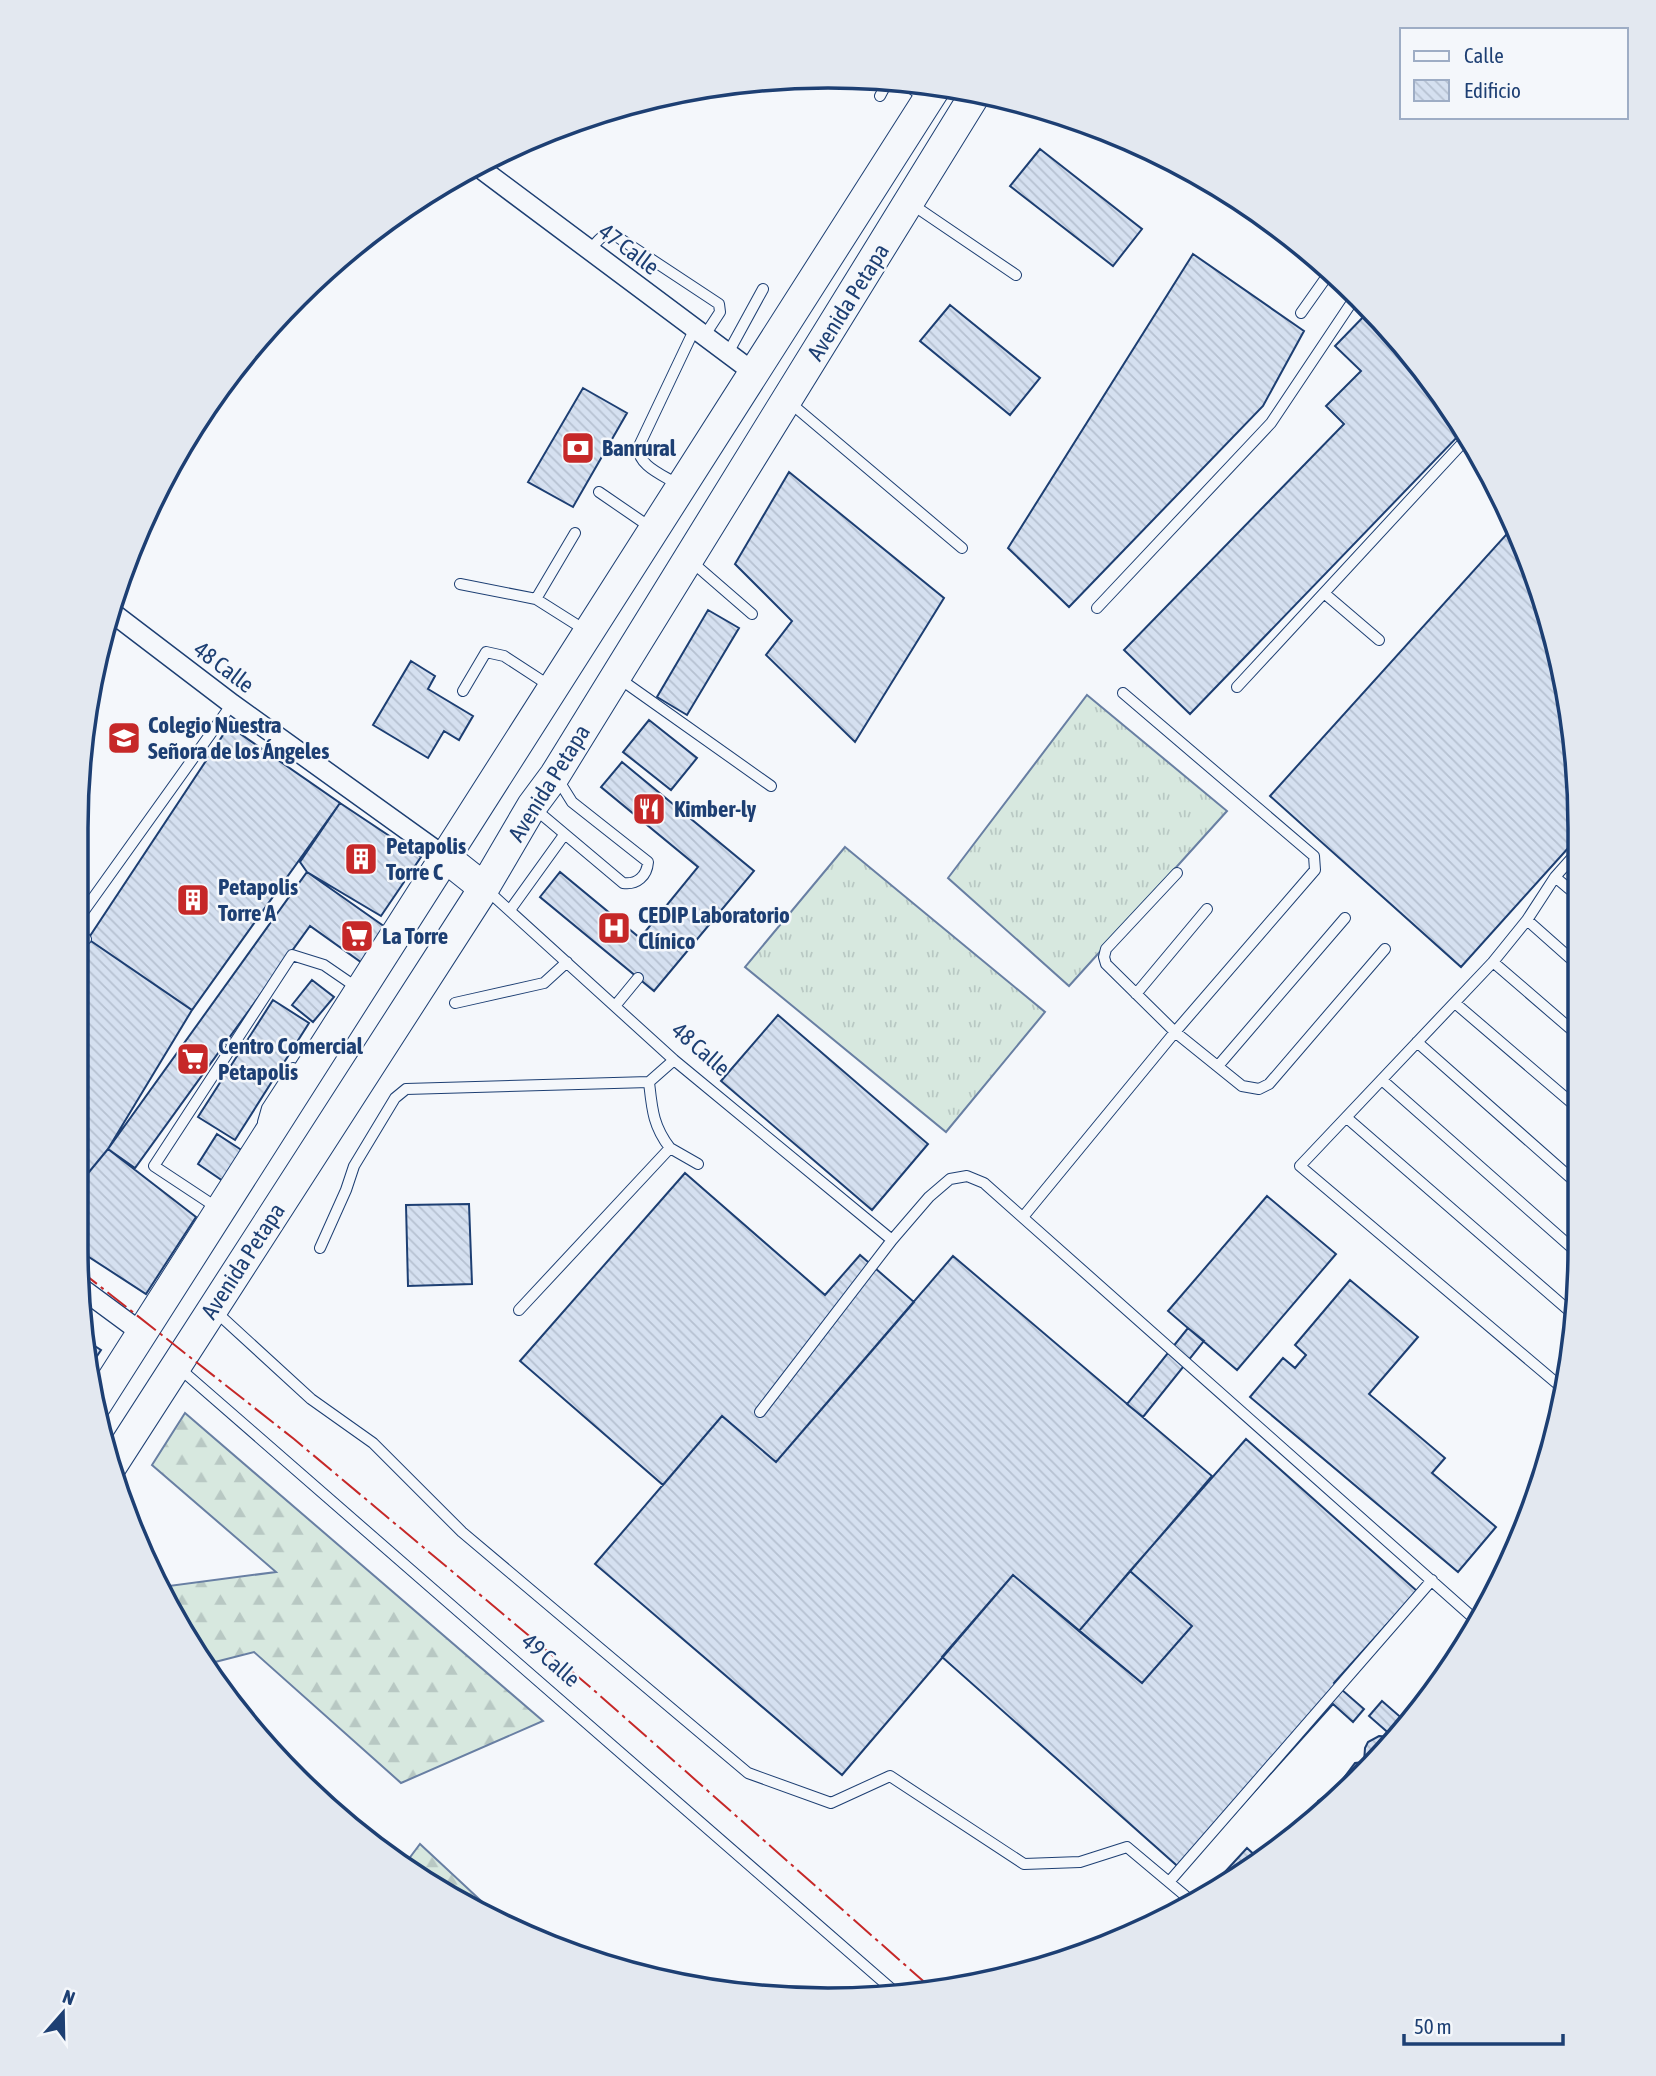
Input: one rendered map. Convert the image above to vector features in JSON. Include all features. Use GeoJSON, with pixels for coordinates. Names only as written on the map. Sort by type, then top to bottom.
{"type":"FeatureCollection","features":[{"type":"Feature","properties":{"kind":"main road","name":"Avenida Petapa"},"geometry":{"type":"LineString","coordinates":[[103,1395],[268,1133],[350,993],[446,858],[931,95]]}},
{"type":"Feature","properties":{"kind":"main road","name":"Avenida Petapa"},"geometry":{"type":"LineString","coordinates":[[118,1456],[484,888],[532,806],[555,775],[689,560],[971,102]]}},
{"type":"Feature","properties":{"kind":"main road"},"geometry":{"type":"LineString","coordinates":[[446,858],[484,888]]}},
{"type":"Feature","properties":{"kind":"street","name":"47 Calle"},"geometry":{"type":"LineString","coordinates":[[485,172],[754,372]]}},
{"type":"Feature","properties":{"kind":"street","name":"48 Calle"},"geometry":{"type":"LineString","coordinates":[[119,618],[232,704],[446,858]]}},
{"type":"Feature","properties":{"kind":"street"},"geometry":{"type":"LineString","coordinates":[[89,1295],[142,1333]]}},
{"type":"Feature","properties":{"kind":"lane"},"geometry":{"type":"LineString","coordinates":[[880,96],[883,90]]}},
{"type":"Feature","properties":{"kind":"lane"},"geometry":{"type":"LineString","coordinates":[[909,203],[1016,275]]}},
{"type":"Feature","properties":{"kind":"lane"},"geometry":{"type":"LineString","coordinates":[[590,250],[607,233],[613,234],[719,304],[720,312],[700,332],[645,434],[638,453],[641,460],[681,486]]}},
{"type":"Feature","properties":{"kind":"lane"},"geometry":{"type":"LineString","coordinates":[[1301,313],[1325,279]]}},
{"type":"Feature","properties":{"kind":"lane"},"geometry":{"type":"LineString","coordinates":[[728,353],[763,289]]}},
{"type":"Feature","properties":{"kind":"lane"},"geometry":{"type":"LineString","coordinates":[[1097,608],[1271,423],[1351,303]]}},
{"type":"Feature","properties":{"kind":"lane"},"geometry":{"type":"LineString","coordinates":[[788,401],[962,548]]}},
{"type":"Feature","properties":{"kind":"lane"},"geometry":{"type":"LineString","coordinates":[[1237,687],[1461,445]]}},
{"type":"Feature","properties":{"kind":"lane"},"geometry":{"type":"LineString","coordinates":[[598,492],[653,530]]}},
{"type":"Feature","properties":{"kind":"lane"},"geometry":{"type":"LineString","coordinates":[[536,599],[575,533]]}},
{"type":"Feature","properties":{"kind":"lane"},"geometry":{"type":"LineString","coordinates":[[689,560],[752,614]]}},
{"type":"Feature","properties":{"kind":"lane"},"geometry":{"type":"LineString","coordinates":[[460,584],[536,599],[588,632]]}},
{"type":"Feature","properties":{"kind":"lane"},"geometry":{"type":"LineString","coordinates":[[1324,593],[1378,640]]}},
{"type":"Feature","properties":{"kind":"lane"},"geometry":{"type":"LineString","coordinates":[[463,691],[486,652],[504,656],[553,689]]}},
{"type":"Feature","properties":{"kind":"lane"},"geometry":{"type":"LineString","coordinates":[[616,676],[771,786]]}},
{"type":"Feature","properties":{"kind":"lane"},"geometry":{"type":"LineString","coordinates":[[1023,1217],[1175,1032],[1315,870],[1314,856],[1123,693]]}},
{"type":"Feature","properties":{"kind":"lane"},"geometry":{"type":"LineString","coordinates":[[88,905],[232,704]]}},
{"type":"Feature","properties":{"kind":"lane"},"geometry":{"type":"LineString","coordinates":[[532,806],[623,884],[633,885],[638,882],[648,867],[648,862],[572,802],[555,775]]}},
{"type":"Feature","properties":{"kind":"lane"},"geometry":{"type":"LineString","coordinates":[[510,911],[564,835]]}},
{"type":"Feature","properties":{"kind":"lane"},"geometry":{"type":"LineString","coordinates":[[1556,1382],[1300,1166],[1493,962],[1568,862]]}},
{"type":"Feature","properties":{"kind":"lane"},"geometry":{"type":"LineString","coordinates":[[1177,873],[1107,949],[1104,957],[1106,964],[1175,1032],[1242,1086],[1250,1089],[1259,1090],[1269,1084],[1385,949]]}},
{"type":"Feature","properties":{"kind":"lane"},"geometry":{"type":"LineString","coordinates":[[1555,877],[1568,888]]}},
{"type":"Feature","properties":{"kind":"lane","name":"48 Calle"},"geometry":{"type":"LineString","coordinates":[[484,888],[674,1060],[892,1241]]}},
{"type":"Feature","properties":{"kind":"lane"},"geometry":{"type":"LineString","coordinates":[[1136,994],[1208,909]]}},
{"type":"Feature","properties":{"kind":"lane"},"geometry":{"type":"LineString","coordinates":[[1218,1066],[1345,918]]}},
{"type":"Feature","properties":{"kind":"lane"},"geometry":{"type":"LineString","coordinates":[[1527,920],[1568,956]]}},
{"type":"Feature","properties":{"kind":"lane"},"geometry":{"type":"LineString","coordinates":[[219,1209],[154,1166],[292,956],[324,965],[350,993]]}},
{"type":"Feature","properties":{"kind":"lane"},"geometry":{"type":"LineString","coordinates":[[455,1003],[544,983],[567,962]]}},
{"type":"Feature","properties":{"kind":"lane"},"geometry":{"type":"LineString","coordinates":[[1493,962],[1568,1027]]}},
{"type":"Feature","properties":{"kind":"lane"},"geometry":{"type":"LineString","coordinates":[[615,1006],[638,978]]}},
{"type":"Feature","properties":{"kind":"lane"},"geometry":{"type":"LineString","coordinates":[[1455,1003],[1568,1100]]}},
{"type":"Feature","properties":{"kind":"lane"},"geometry":{"type":"LineString","coordinates":[[1417,1042],[1568,1176]]}},
{"type":"Feature","properties":{"kind":"lane"},"geometry":{"type":"LineString","coordinates":[[320,1248],[354,1166],[395,1098],[406,1089],[649,1082],[674,1060]]}},
{"type":"Feature","properties":{"kind":"lane"},"geometry":{"type":"LineString","coordinates":[[268,1133],[262,1124],[267,1108],[297,1063]]}},
{"type":"Feature","properties":{"kind":"lane"},"geometry":{"type":"LineString","coordinates":[[1382,1080],[1568,1244]]}},
{"type":"Feature","properties":{"kind":"lane"},"geometry":{"type":"LineString","coordinates":[[649,1082],[658,1133],[670,1148],[698,1164]]}},
{"type":"Feature","properties":{"kind":"lane"},"geometry":{"type":"LineString","coordinates":[[1347,1118],[1566,1306]]}},
{"type":"Feature","properties":{"kind":"lane"},"geometry":{"type":"LineString","coordinates":[[519,1310],[670,1148]]}},
{"type":"Feature","properties":{"kind":"lane"},"geometry":{"type":"LineString","coordinates":[[760,1412],[929,1197],[950,1180],[967,1176],[984,1183],[1023,1217],[1471,1615]]}},
{"type":"Feature","properties":{"kind":"lane"},"geometry":{"type":"LineString","coordinates":[[212,1308],[311,1399],[373,1443],[462,1532],[748,1773],[831,1803],[890,1776],[1024,1864],[1080,1862],[1127,1847],[1185,1896]]}},
{"type":"Feature","properties":{"kind":"lane","name":"49 Calle"},"geometry":{"type":"LineString","coordinates":[[175,1365],[888,1986]]}},
{"type":"Feature","properties":{"kind":"lane"},"geometry":{"type":"LineString","coordinates":[[1169,1882],[1433,1580]]}},
{"type":"Feature","properties":{"kind":"green space"},"geometry":{"type":"Polygon","coordinates":[[[1087,695],[1227,811],[1069,986],[948,878],[1087,695]]]}},
{"type":"Feature","properties":{"kind":"green space"},"geometry":{"type":"Polygon","coordinates":[[[845,847],[1045,1012],[946,1132],[745,967],[845,847]]]}},
{"type":"Feature","properties":{"kind":"green space"},"geometry":{"type":"Polygon","coordinates":[[[185,1413],[543,1721],[401,1783],[254,1652],[214,1662],[169,1586],[276,1572],[152,1465],[185,1413]]]}},
{"type":"Feature","properties":{"kind":"green space"},"geometry":{"type":"Polygon","coordinates":[[[420,1844],[483,1903],[458,1889],[409,1858],[420,1844]]]}},
{"type":"Feature","properties":{"kind":"building"},"geometry":{"type":"Polygon","coordinates":[[[1040,149],[1142,229],[1113,266],[1010,186],[1040,149]]]}},
{"type":"Feature","properties":{"kind":"building"},"geometry":{"type":"Polygon","coordinates":[[[1193,254],[1304,331],[1263,406],[1069,607],[1008,548],[1193,254]]]}},
{"type":"Feature","properties":{"kind":"building"},"geometry":{"type":"Polygon","coordinates":[[[950,305],[1040,378],[1010,415],[920,341],[950,305]]]}},
{"type":"Feature","properties":{"kind":"building"},"geometry":{"type":"Polygon","coordinates":[[[1364,317],[1415,377],[1457,438],[1190,714],[1124,650],[1344,424],[1326,406],[1361,371],[1335,346],[1364,317]]]}},
{"type":"Feature","properties":{"kind":"building","name":"Banrural"},"geometry":{"type":"Polygon","coordinates":[[[583,388],[627,413],[573,507],[528,482],[583,388]]]}},
{"type":"Feature","properties":{"kind":"building"},"geometry":{"type":"Polygon","coordinates":[[[789,472],[944,598],[855,742],[766,655],[792,621],[735,564],[789,472]]]}},
{"type":"Feature","properties":{"kind":"building"},"geometry":{"type":"Polygon","coordinates":[[[1507,534],[1529,590],[1554,684],[1567,780],[1568,848],[1461,967],[1270,796],[1507,534]]]}},
{"type":"Feature","properties":{"kind":"building"},"geometry":{"type":"Polygon","coordinates":[[[708,610],[739,628],[687,715],[657,697],[708,610]]]}},
{"type":"Feature","properties":{"kind":"building"},"geometry":{"type":"Polygon","coordinates":[[[411,661],[435,676],[428,689],[473,716],[459,740],[444,731],[428,758],[373,725],[411,661]]]}},
{"type":"Feature","properties":{"kind":"building"},"geometry":{"type":"Polygon","coordinates":[[[649,720],[697,758],[671,790],[623,752],[649,720]]]}},
{"type":"Feature","properties":{"kind":"building","name":"Petapolis Torre A"},"geometry":{"type":"Polygon","coordinates":[[[229,726],[340,803],[192,1010],[88,939],[229,726]]]}},
{"type":"Feature","properties":{"kind":"building"},"geometry":{"type":"Polygon","coordinates":[[[622,762],[754,871],[654,991],[540,897],[560,872],[640,938],[698,867],[601,787],[622,762]]]}},
{"type":"Feature","properties":{"kind":"building","name":"Petapolis Torre C"},"geometry":{"type":"Polygon","coordinates":[[[340,803],[421,857],[381,916],[307,872],[300,862],[340,803]]]}},
{"type":"Feature","properties":{"kind":"building","name":"Centro Comercial Petapolis"},"geometry":{"type":"Polygon","coordinates":[[[307,872],[395,934],[372,970],[310,926],[135,1168],[108,1149],[307,872]]]}},
{"type":"Feature","properties":{"kind":"building"},"geometry":{"type":"Polygon","coordinates":[[[88,939],[192,1010],[108,1149],[88,1173],[88,939]]]}},
{"type":"Feature","properties":{"kind":"building"},"geometry":{"type":"Polygon","coordinates":[[[312,980],[334,997],[313,1022],[292,1005],[312,980]]]}},
{"type":"Feature","properties":{"kind":"building"},"geometry":{"type":"Polygon","coordinates":[[[273,1000],[309,1023],[235,1140],[198,1117],[273,1000]]]}},
{"type":"Feature","properties":{"kind":"building"},"geometry":{"type":"Polygon","coordinates":[[[778,1015],[928,1144],[872,1210],[721,1081],[778,1015]]]}},
{"type":"Feature","properties":{"kind":"building"},"geometry":{"type":"Polygon","coordinates":[[[217,1134],[246,1153],[226,1183],[198,1164],[217,1134]]]}},
{"type":"Feature","properties":{"kind":"building"},"geometry":{"type":"Polygon","coordinates":[[[108,1149],[196,1217],[146,1294],[88,1257],[88,1173],[108,1149]]]}},
{"type":"Feature","properties":{"kind":"building"},"geometry":{"type":"Polygon","coordinates":[[[685,1173],[825,1295],[860,1255],[914,1302],[776,1462],[722,1416],[663,1485],[520,1361],[685,1173]]]}},
{"type":"Feature","properties":{"kind":"building"},"geometry":{"type":"Polygon","coordinates":[[[1267,1196],[1336,1254],[1237,1370],[1168,1311],[1267,1196]]]}},
{"type":"Feature","properties":{"kind":"building"},"geometry":{"type":"Polygon","coordinates":[[[469,1204],[472,1284],[408,1286],[406,1205],[469,1204]]]}},
{"type":"Feature","properties":{"kind":"building"},"geometry":{"type":"Polygon","coordinates":[[[953,1256],[1212,1476],[1079,1631],[1013,1575],[842,1775],[595,1564],[722,1416],[776,1462],[953,1256]]]}},
{"type":"Feature","properties":{"kind":"building"},"geometry":{"type":"Polygon","coordinates":[[[1350,1280],[1418,1337],[1369,1394],[1445,1458],[1432,1473],[1496,1527],[1458,1572],[1250,1397],[1283,1358],[1295,1368],[1306,1355],[1295,1345],[1350,1280]]]}},
{"type":"Feature","properties":{"kind":"building"},"geometry":{"type":"Polygon","coordinates":[[[1188,1328],[1204,1341],[1143,1417],[1127,1404],[1188,1328]]]}},
{"type":"Feature","properties":{"kind":"building"},"geometry":{"type":"Polygon","coordinates":[[[94,1346],[101,1350],[96,1357],[94,1346]]]}},
{"type":"Feature","properties":{"kind":"building"},"geometry":{"type":"Polygon","coordinates":[[[1246,1439],[1417,1591],[1334,1683],[1364,1709],[1353,1722],[1333,1704],[1183,1871],[942,1657],[1013,1575],[1142,1683],[1192,1626],[1130,1571],[1246,1439]]]}},
{"type":"Feature","properties":{"kind":"building"},"geometry":{"type":"Polygon","coordinates":[[[1130,1571],[1192,1626],[1142,1683],[1079,1631],[1130,1571]]]}},
{"type":"Feature","properties":{"kind":"building"},"geometry":{"type":"Polygon","coordinates":[[[1382,1701],[1400,1717],[1388,1732],[1369,1716],[1382,1701]]]}},
{"type":"Feature","properties":{"kind":"building"},"geometry":{"type":"Polygon","coordinates":[[[1379,1736],[1385,1736],[1364,1759],[1368,1742],[1379,1736]]]}},
{"type":"Feature","properties":{"kind":"building"},"geometry":{"type":"Polygon","coordinates":[[[1361,1762],[1340,1783],[1355,1763],[1361,1762]]]}},
{"type":"Feature","properties":{"kind":"building"},"geometry":{"type":"Polygon","coordinates":[[[1247,1848],[1253,1854],[1239,1864],[1224,1873],[1247,1848]]]}},
{"type":"Feature","properties":{"kind":"power"},"geometry":{"type":"LineString","coordinates":[[89,1277],[294,1439],[589,1686],[924,1982]]}},
{"type":"Feature","properties":{"kind":"place","name":"Banrural"},"geometry":{"type":"Point","coordinates":[578,448]}},
{"type":"Feature","properties":{"kind":"place","name":"Colegio Nuestra Señora de los Ángeles"},"geometry":{"type":"Point","coordinates":[124,738]}},
{"type":"Feature","properties":{"kind":"place","name":"Kimber-ly"},"geometry":{"type":"Point","coordinates":[649,809]}},
{"type":"Feature","properties":{"kind":"place","name":"Petapolis Torre C"},"geometry":{"type":"Point","coordinates":[361,859]}},
{"type":"Feature","properties":{"kind":"place","name":"Petapolis Torre A"},"geometry":{"type":"Point","coordinates":[193,900]}},
{"type":"Feature","properties":{"kind":"place","name":"CEDIP Laboratorio Clínico"},"geometry":{"type":"Point","coordinates":[614,928]}},
{"type":"Feature","properties":{"kind":"place","name":"La Torre"},"geometry":{"type":"Point","coordinates":[357,936]}},
{"type":"Feature","properties":{"kind":"place","name":"Centro Comercial Petapolis"},"geometry":{"type":"Point","coordinates":[193,1059]}}]}
